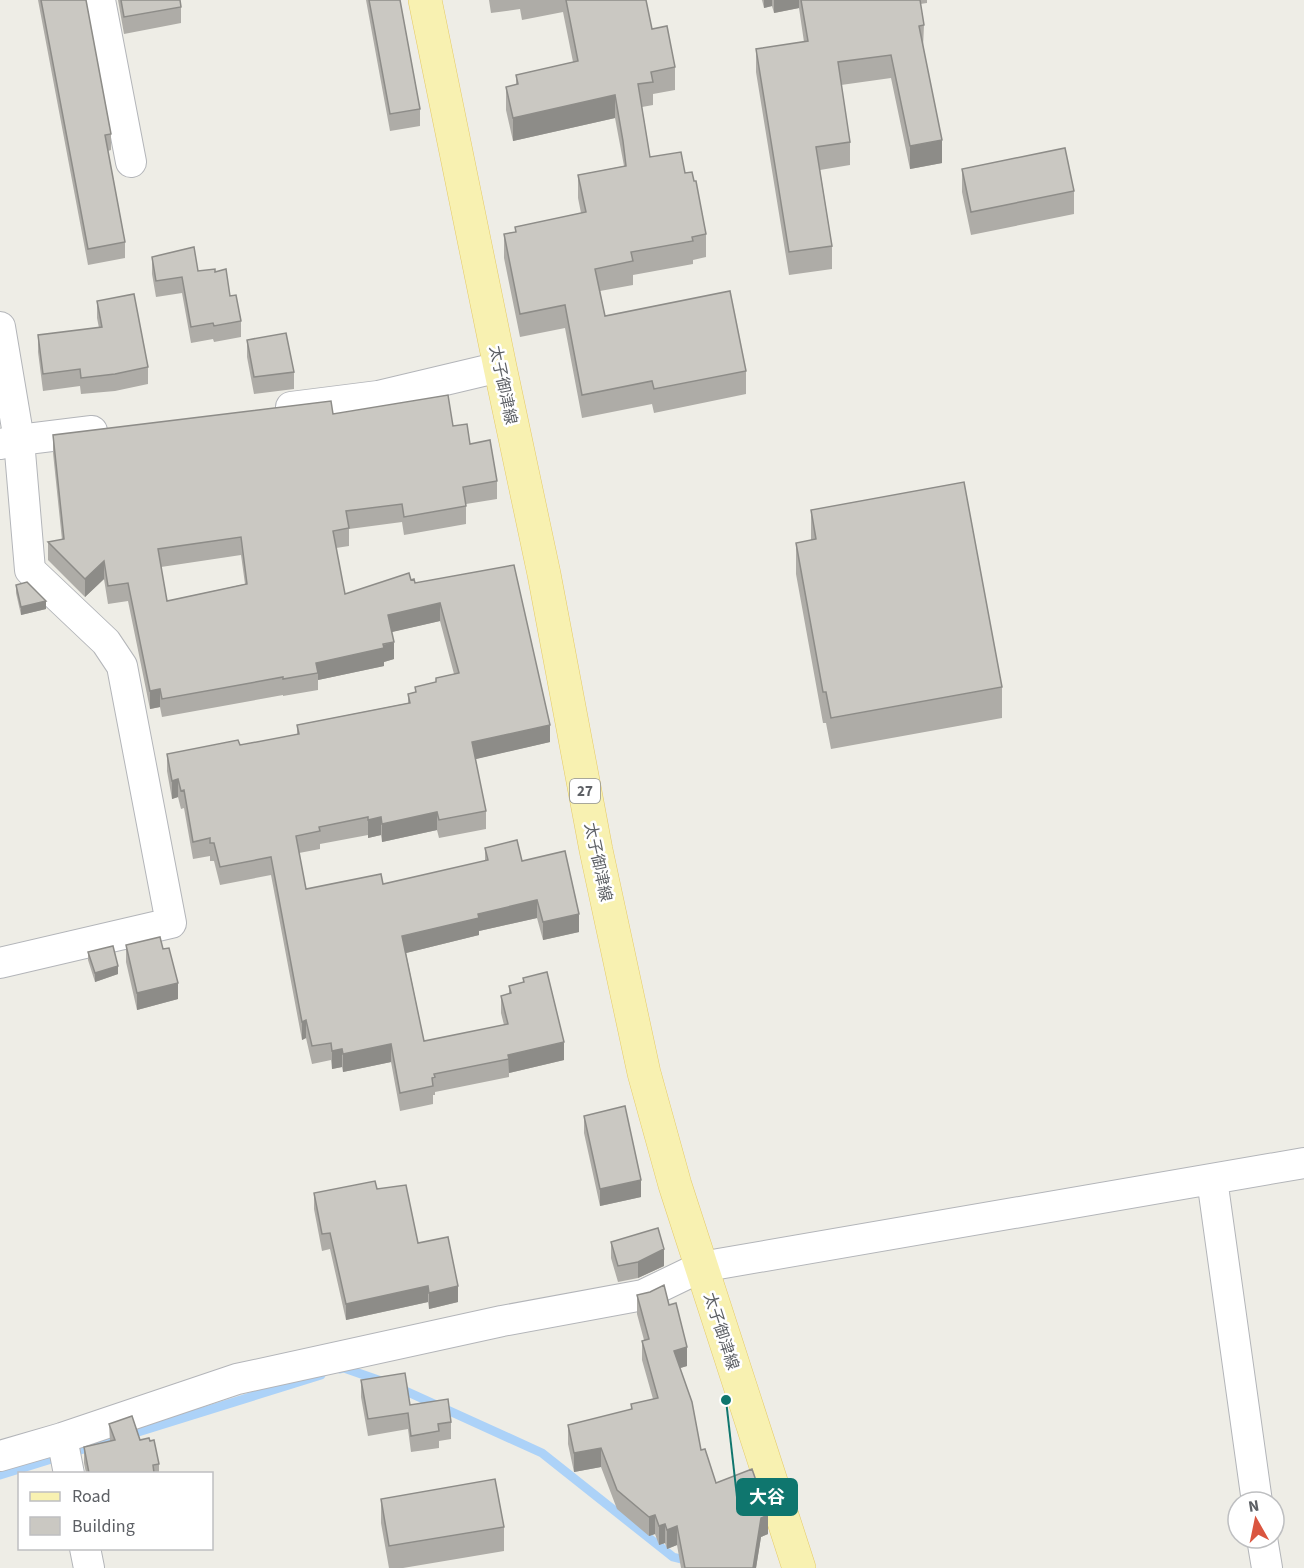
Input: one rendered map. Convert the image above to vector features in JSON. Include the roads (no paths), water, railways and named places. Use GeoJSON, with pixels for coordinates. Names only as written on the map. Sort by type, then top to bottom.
{"type":"FeatureCollection","features":[{"type":"Feature","properties":{"kind":"main road","name":"太子御津線"},"geometry":{"type":"LineString","coordinates":[[426,0],[544,574],[596,850],[644,1073],[675,1185],[799,1568]]}},
{"type":"Feature","properties":{"kind":"street"},"geometry":{"type":"LineString","coordinates":[[100,0],[131,162]]}},
{"type":"Feature","properties":{"kind":"street"},"geometry":{"type":"LineString","coordinates":[[0,327],[9,442],[30,570],[106,642],[122,666],[171,923],[0,963]]}},
{"type":"Feature","properties":{"kind":"street"},"geometry":{"type":"LineString","coordinates":[[262,410],[378,396],[500,367]]}},
{"type":"Feature","properties":{"kind":"street"},"geometry":{"type":"LineString","coordinates":[[9,442],[123,427]]}},
{"type":"Feature","properties":{"kind":"street"},"geometry":{"type":"LineString","coordinates":[[0,1456],[62,1438],[237,1379],[502,1321],[643,1295],[701,1267],[1304,1163]]}},
{"type":"Feature","properties":{"kind":"street"},"geometry":{"type":"LineString","coordinates":[[1212,1179],[1255,1490]]}},
{"type":"Feature","properties":{"kind":"street"},"geometry":{"type":"LineString","coordinates":[[62,1438],[69,1472]]}},
{"type":"Feature","properties":{"kind":"street"},"geometry":{"type":"LineString","coordinates":[[85,1550],[89,1568]]}},
{"type":"Feature","properties":{"kind":"street"},"geometry":{"type":"LineString","coordinates":[[1264,1550],[1267,1568]]}},
{"type":"Feature","properties":{"kind":"waterway"},"geometry":{"type":"LineString","coordinates":[[340,1369],[344,1368],[384,1382]]}},
{"type":"Feature","properties":{"kind":"waterway"},"geometry":{"type":"LineString","coordinates":[[0,1475],[321,1375]]}},
{"type":"Feature","properties":{"kind":"waterway"},"geometry":{"type":"LineString","coordinates":[[399,1388],[542,1453],[673,1557],[689,1561]]}},
{"type":"Feature","properties":{"kind":"place","name":"大谷"},"geometry":{"type":"Point","coordinates":[726,1400]}}]}
